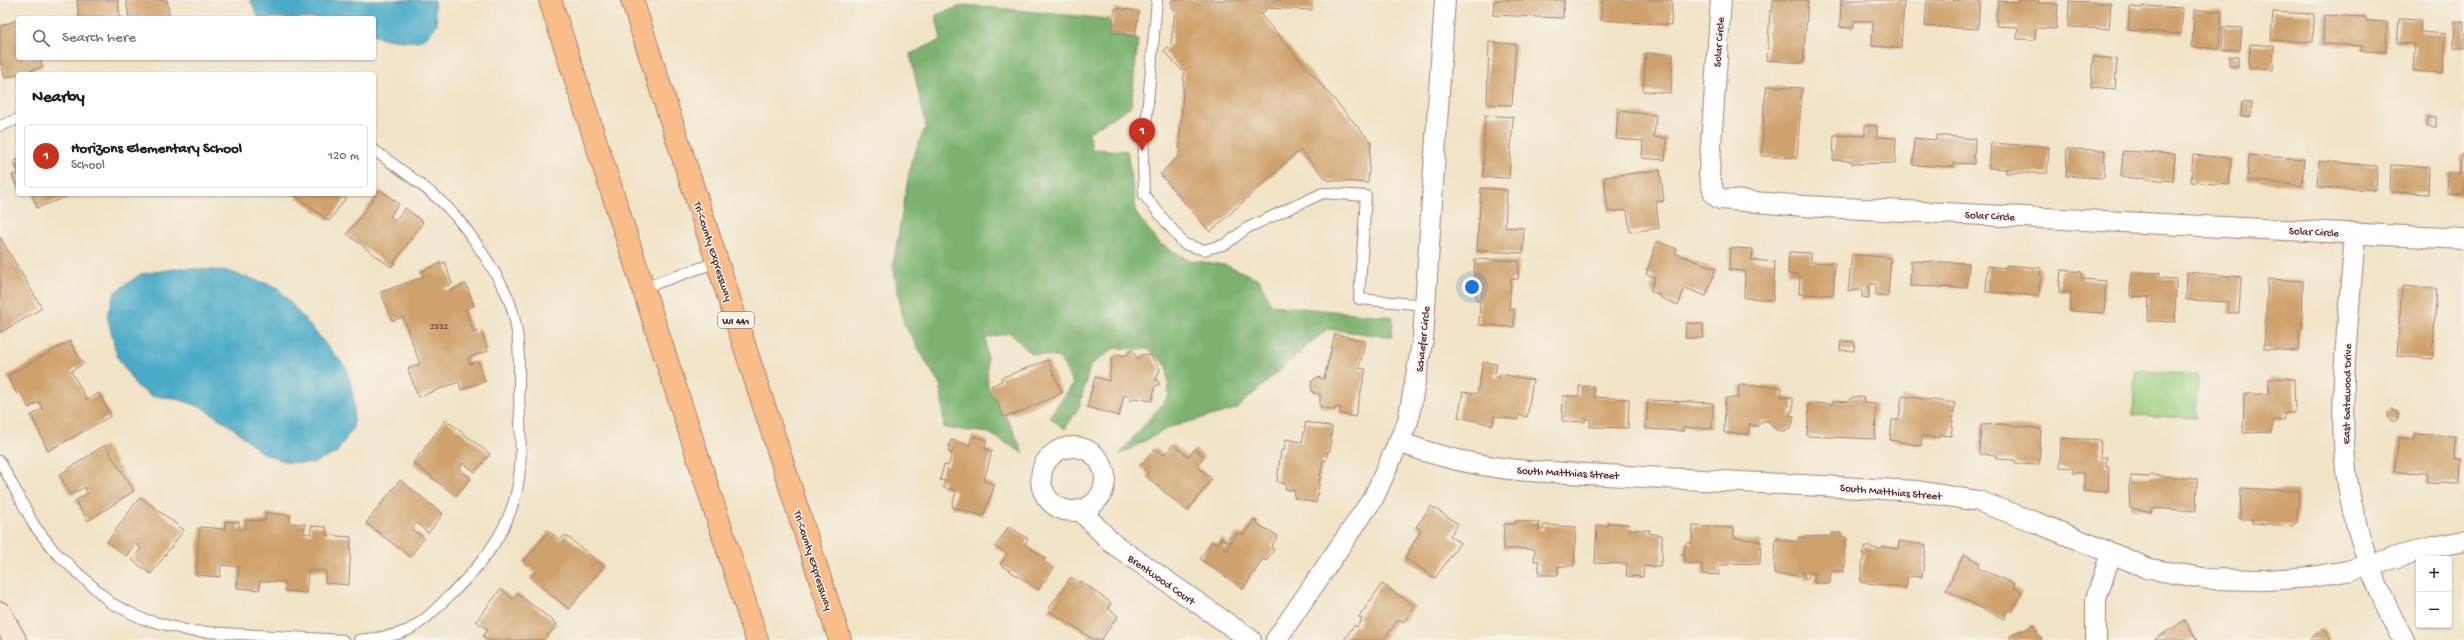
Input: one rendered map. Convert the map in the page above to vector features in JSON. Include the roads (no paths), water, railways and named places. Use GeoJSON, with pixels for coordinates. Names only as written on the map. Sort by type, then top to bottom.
{"type":"FeatureCollection","features":[{"type":"Feature","properties":{"kind":"highway"},"geometry":{"type":"LineString","coordinates":[[550,0],[757,640]]}},
{"type":"Feature","properties":{"kind":"highway","name":"Tri-County Expressway"},"geometry":{"type":"LineString","coordinates":[[632,0],[840,640]]}},
{"type":"Feature","properties":{"kind":"street","name":"Schaefer Circle"},"geometry":{"type":"LineString","coordinates":[[1276,640],[1359,521],[1387,472],[1400,442],[1415,392],[1426,305],[1445,0]]}},
{"type":"Feature","properties":{"kind":"street","name":"Solar Circle"},"geometry":{"type":"LineString","coordinates":[[1721,0],[1709,174],[1714,194],[1720,199],[1804,206],[2464,238]]}},
{"type":"Feature","properties":{"kind":"street","name":"East Gatewood Drive"},"geometry":{"type":"LineString","coordinates":[[2355,233],[2348,324],[2344,431],[2351,504],[2371,565],[2404,640]]}},
{"type":"Feature","properties":{"kind":"street","name":"South Matthias Street"},"geometry":{"type":"LineString","coordinates":[[1400,442],[1453,460],[1485,467],[1917,491],[1978,501],[2035,522],[2150,569],[2209,579],[2266,580],[2311,577],[2371,565],[2433,547],[2464,541]]}},
{"type":"Feature","properties":{"kind":"street","name":"Brentwood Court"},"geometry":{"type":"LineString","coordinates":[[1080,510],[1112,543],[1251,640]]}},
{"type":"Feature","properties":{"kind":"street"},"geometry":{"type":"LineString","coordinates":[[2096,640],[2096,600],[2111,553]]}},
{"type":"Feature","properties":{"kind":"street"},"geometry":{"type":"LineString","coordinates":[[0,613],[14,640]]}},
{"type":"Feature","properties":{"kind":"lane"},"geometry":{"type":"LineString","coordinates":[[1157,0],[1143,159],[1144,195],[1184,244],[1204,250],[1226,244],[1247,228],[1323,193],[1366,196],[1359,299],[1426,305]]}},
{"type":"Feature","properties":{"kind":"lane"},"geometry":{"type":"LineString","coordinates":[[0,126],[16,120]]}},
{"type":"Feature","properties":{"kind":"lane"},"geometry":{"type":"LineString","coordinates":[[359,640],[385,637],[408,630],[427,617],[468,579],[488,555],[504,524],[515,497],[520,467],[519,341],[504,290],[467,230],[446,207],[421,184],[376,151]]}},
{"type":"Feature","properties":{"kind":"lane"},"geometry":{"type":"LineString","coordinates":[[643,288],[717,262]]}},
{"type":"Feature","properties":{"kind":"lane"},"geometry":{"type":"LineString","coordinates":[[0,461],[34,525],[55,552],[111,603],[143,619],[190,631],[343,640]]}},
{"type":"Feature","properties":{"kind":"water"},"geometry":{"type":"Polygon","coordinates":[[[250,0],[434,0],[437,24],[423,40],[409,41],[376,36],[376,16],[258,16],[250,0]]]}},
{"type":"Feature","properties":{"kind":"water"},"geometry":{"type":"Polygon","coordinates":[[[182,268],[227,271],[277,287],[347,369],[354,400],[353,428],[336,453],[312,464],[286,462],[262,453],[233,428],[203,408],[175,398],[152,396],[136,386],[117,356],[107,315],[115,292],[141,274],[182,268]]]}},
{"type":"Feature","properties":{"kind":"place","name":"Horizons Elementary School"},"geometry":{"type":"Point","coordinates":[1142,151]}}]}
